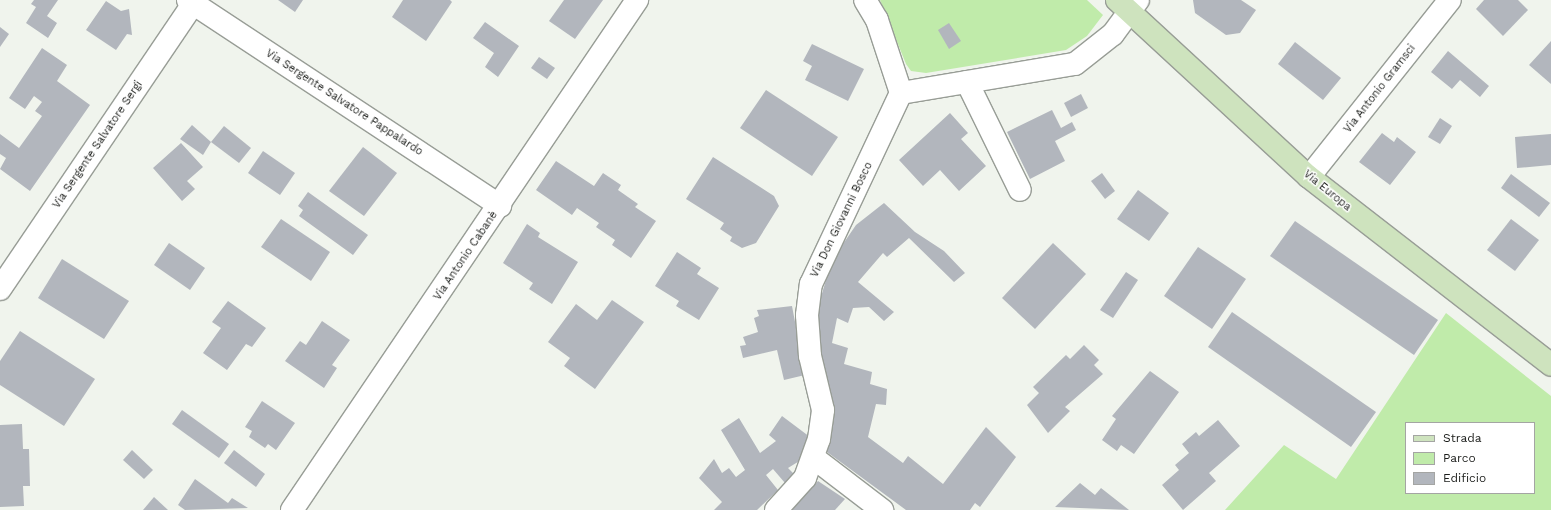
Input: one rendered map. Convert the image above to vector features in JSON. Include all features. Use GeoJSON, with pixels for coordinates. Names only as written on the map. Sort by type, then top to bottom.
{"type":"FeatureCollection","features":[{"type":"Feature","properties":{"kind":"street","name":"Via Antonio Cabanè"},"geometry":{"type":"LineString","coordinates":[[292,510],[500,206],[637,0]]}},
{"type":"Feature","properties":{"kind":"street"},"geometry":{"type":"LineString","coordinates":[[865,0],[877,20],[901,92],[1075,64],[1113,34],[1128,4]]}},
{"type":"Feature","properties":{"kind":"street","name":"Via Antonio Gramsci"},"geometry":{"type":"LineString","coordinates":[[1309,178],[1450,0]]}},
{"type":"Feature","properties":{"kind":"street","name":"Via Sergente Salvatore Pappalardo"},"geometry":{"type":"LineString","coordinates":[[193,1],[500,206]]}},
{"type":"Feature","properties":{"kind":"street","name":"Via Sergente Salvatore Sergi"},"geometry":{"type":"LineString","coordinates":[[2,284],[193,1]]}},
{"type":"Feature","properties":{"kind":"street","name":"Via Europa"},"geometry":{"type":"LineString","coordinates":[[1128,4],[1309,178],[1551,365]]}},
{"type":"Feature","properties":{"kind":"street"},"geometry":{"type":"LineString","coordinates":[[967,82],[1020,190]]}},
{"type":"Feature","properties":{"kind":"street","name":"Via Don Giovanni Bosco"},"geometry":{"type":"LineString","coordinates":[[776,510],[805,478],[814,458],[823,410],[810,356],[807,315],[811,284],[901,92]]}},
{"type":"Feature","properties":{"kind":"street"},"geometry":{"type":"LineString","coordinates":[[814,458],[882,510]]}},
{"type":"Feature","properties":{"kind":"green space"},"geometry":{"type":"Polygon","coordinates":[[[880,0],[1087,0],[1103,15],[1087,36],[1066,50],[926,73],[911,71],[906,64],[880,0]]]}},
{"type":"Feature","properties":{"kind":"green space"},"geometry":{"type":"Polygon","coordinates":[[[1446,313],[1551,396],[1551,510],[1225,510],[1284,445],[1336,479],[1446,313]]]}},
{"type":"Feature","properties":{"kind":"building"},"geometry":{"type":"Polygon","coordinates":[[[34,0],[58,0],[47,16],[57,23],[48,38],[26,23],[36,7],[31,4],[34,0]]]}},
{"type":"Feature","properties":{"kind":"building"},"geometry":{"type":"Polygon","coordinates":[[[278,0],[303,0],[295,12],[278,0]]]}},
{"type":"Feature","properties":{"kind":"building"},"geometry":{"type":"Polygon","coordinates":[[[403,0],[450,0],[452,2],[426,41],[392,17],[403,0]]]}},
{"type":"Feature","properties":{"kind":"building"},"geometry":{"type":"Polygon","coordinates":[[[564,0],[603,0],[575,39],[549,21],[564,0]]]}},
{"type":"Feature","properties":{"kind":"building"},"geometry":{"type":"Polygon","coordinates":[[[1193,0],[1241,0],[1256,10],[1240,33],[1226,35],[1195,13],[1193,0]]]}},
{"type":"Feature","properties":{"kind":"building"},"geometry":{"type":"Polygon","coordinates":[[[1484,0],[1518,0],[1528,10],[1503,36],[1476,9],[1484,0]]]}},
{"type":"Feature","properties":{"kind":"building"},"geometry":{"type":"Polygon","coordinates":[[[106,1],[121,11],[129,9],[132,35],[127,34],[116,50],[86,30],[106,1]]]}},
{"type":"Feature","properties":{"kind":"building"},"geometry":{"type":"Polygon","coordinates":[[[485,22],[519,46],[498,77],[485,67],[494,53],[473,38],[485,22]]]}},
{"type":"Feature","properties":{"kind":"building"},"geometry":{"type":"Polygon","coordinates":[[[949,23],[961,41],[949,49],[938,30],[949,23]]]}},
{"type":"Feature","properties":{"kind":"building"},"geometry":{"type":"Polygon","coordinates":[[[0,27],[9,34],[0,47],[0,27]]]}},
{"type":"Feature","properties":{"kind":"building"},"geometry":{"type":"Polygon","coordinates":[[[1551,41],[1551,84],[1529,65],[1551,41]]]}},
{"type":"Feature","properties":{"kind":"building"},"geometry":{"type":"Polygon","coordinates":[[[1295,42],[1341,78],[1323,100],[1278,64],[1295,42]]]}},
{"type":"Feature","properties":{"kind":"building"},"geometry":{"type":"Polygon","coordinates":[[[812,44],[864,69],[848,101],[805,80],[812,66],[803,61],[812,44]]]}},
{"type":"Feature","properties":{"kind":"building"},"geometry":{"type":"Polygon","coordinates":[[[42,48],[67,65],[57,81],[90,105],[30,191],[0,169],[6,158],[0,154],[0,134],[19,148],[42,116],[35,111],[42,102],[34,96],[25,109],[9,98],[42,48]]]}},
{"type":"Feature","properties":{"kind":"building"},"geometry":{"type":"Polygon","coordinates":[[[1448,51],[1489,86],[1480,97],[1460,80],[1452,89],[1431,72],[1448,51]]]}},
{"type":"Feature","properties":{"kind":"building"},"geometry":{"type":"Polygon","coordinates":[[[539,57],[555,68],[547,79],[531,68],[539,57]]]}},
{"type":"Feature","properties":{"kind":"building"},"geometry":{"type":"Polygon","coordinates":[[[766,90],[838,137],[812,176],[740,128],[766,90]]]}},
{"type":"Feature","properties":{"kind":"building"},"geometry":{"type":"Polygon","coordinates":[[[1081,94],[1088,108],[1071,117],[1064,103],[1081,94]]]}},
{"type":"Feature","properties":{"kind":"building"},"geometry":{"type":"Polygon","coordinates":[[[1052,110],[1061,128],[1072,122],[1076,130],[1055,141],[1065,161],[1030,179],[1007,132],[1052,110]]]}},
{"type":"Feature","properties":{"kind":"building"},"geometry":{"type":"Polygon","coordinates":[[[950,113],[968,133],[961,139],[986,166],[959,191],[940,170],[923,186],[899,160],[950,113]]]}},
{"type":"Feature","properties":{"kind":"building"},"geometry":{"type":"Polygon","coordinates":[[[1440,118],[1452,126],[1440,144],[1428,137],[1440,118]]]}},
{"type":"Feature","properties":{"kind":"building"},"geometry":{"type":"Polygon","coordinates":[[[192,125],[211,142],[203,155],[180,139],[192,125]]]}},
{"type":"Feature","properties":{"kind":"building"},"geometry":{"type":"Polygon","coordinates":[[[224,126],[251,148],[239,163],[211,142],[224,126]]]}},
{"type":"Feature","properties":{"kind":"building"},"geometry":{"type":"Polygon","coordinates":[[[1382,133],[1394,142],[1397,137],[1416,152],[1390,185],[1359,162],[1382,133]]]}},
{"type":"Feature","properties":{"kind":"building"},"geometry":{"type":"Polygon","coordinates":[[[1551,134],[1551,165],[1517,168],[1515,137],[1551,134]]]}},
{"type":"Feature","properties":{"kind":"building"},"geometry":{"type":"Polygon","coordinates":[[[181,143],[203,167],[187,181],[195,189],[182,201],[153,168],[181,143]]]}},
{"type":"Feature","properties":{"kind":"building"},"geometry":{"type":"Polygon","coordinates":[[[363,147],[397,173],[364,216],[329,191],[363,147]]]}},
{"type":"Feature","properties":{"kind":"building"},"geometry":{"type":"Polygon","coordinates":[[[263,151],[295,173],[280,195],[248,173],[263,151]]]}},
{"type":"Feature","properties":{"kind":"building"},"geometry":{"type":"Polygon","coordinates":[[[713,157],[774,196],[779,206],[756,243],[742,248],[730,241],[732,237],[720,229],[724,223],[686,199],[713,157]]]}},
{"type":"Feature","properties":{"kind":"building"},"geometry":{"type":"Polygon","coordinates":[[[556,161],[594,186],[603,173],[621,185],[618,190],[638,204],[635,207],[656,221],[631,258],[612,245],[615,240],[596,227],[599,223],[577,208],[572,215],[536,190],[556,161]]]}},
{"type":"Feature","properties":{"kind":"building"},"geometry":{"type":"Polygon","coordinates":[[[1102,173],[1115,191],[1105,199],[1091,181],[1102,173]]]}},
{"type":"Feature","properties":{"kind":"building"},"geometry":{"type":"Polygon","coordinates":[[[1511,174],[1550,203],[1539,217],[1501,188],[1511,174]]]}},
{"type":"Feature","properties":{"kind":"building"},"geometry":{"type":"Polygon","coordinates":[[[1138,190],[1169,213],[1149,241],[1117,219],[1138,190]]]}},
{"type":"Feature","properties":{"kind":"building"},"geometry":{"type":"Polygon","coordinates":[[[308,192],[368,235],[353,255],[299,216],[303,210],[298,206],[308,192]]]}},
{"type":"Feature","properties":{"kind":"building"},"geometry":{"type":"Polygon","coordinates":[[[884,203],[915,232],[944,251],[965,273],[954,282],[909,238],[887,257],[883,253],[858,282],[894,312],[884,321],[869,307],[853,308],[848,323],[837,318],[832,343],[848,348],[844,364],[872,372],[870,384],[887,389],[886,405],[876,404],[868,437],[903,463],[908,456],[943,484],[986,427],[1016,457],[980,507],[975,503],[970,510],[906,510],[827,452],[830,406],[815,333],[817,310],[832,260],[856,225],[884,203]]]}},
{"type":"Feature","properties":{"kind":"building"},"geometry":{"type":"Polygon","coordinates":[[[281,219],[330,252],[311,281],[261,247],[281,219]]]}},
{"type":"Feature","properties":{"kind":"building"},"geometry":{"type":"Polygon","coordinates":[[[1511,219],[1539,240],[1515,271],[1487,250],[1511,219]]]}},
{"type":"Feature","properties":{"kind":"building"},"geometry":{"type":"Polygon","coordinates":[[[1295,221],[1438,320],[1414,355],[1270,256],[1295,221]]]}},
{"type":"Feature","properties":{"kind":"building"},"geometry":{"type":"Polygon","coordinates":[[[527,224],[540,233],[538,237],[578,262],[552,304],[529,289],[533,283],[503,263],[527,224]]]}},
{"type":"Feature","properties":{"kind":"building"},"geometry":{"type":"Polygon","coordinates":[[[169,243],[205,268],[190,290],[154,265],[169,243]]]}},
{"type":"Feature","properties":{"kind":"building"},"geometry":{"type":"Polygon","coordinates":[[[1053,243],[1086,274],[1035,329],[1002,298],[1053,243]]]}},
{"type":"Feature","properties":{"kind":"building"},"geometry":{"type":"Polygon","coordinates":[[[1198,247],[1246,279],[1212,329],[1164,296],[1198,247]]]}},
{"type":"Feature","properties":{"kind":"building"},"geometry":{"type":"Polygon","coordinates":[[[677,252],[701,268],[697,274],[719,288],[699,320],[676,306],[679,301],[655,286],[677,252]]]}},
{"type":"Feature","properties":{"kind":"building"},"geometry":{"type":"Polygon","coordinates":[[[62,259],[129,301],[104,339],[38,298],[62,259]]]}},
{"type":"Feature","properties":{"kind":"building"},"geometry":{"type":"Polygon","coordinates":[[[1126,272],[1138,280],[1113,318],[1100,310],[1126,272]]]}},
{"type":"Feature","properties":{"kind":"building"},"geometry":{"type":"Polygon","coordinates":[[[612,300],[644,322],[595,389],[564,366],[570,358],[548,342],[576,304],[597,320],[612,300]]]}},
{"type":"Feature","properties":{"kind":"building"},"geometry":{"type":"Polygon","coordinates":[[[228,301],[266,328],[252,347],[246,344],[227,370],[203,353],[221,328],[212,322],[228,301]]]}},
{"type":"Feature","properties":{"kind":"building"},"geometry":{"type":"Polygon","coordinates":[[[792,306],[805,375],[784,380],[777,350],[743,358],[740,346],[746,345],[743,337],[758,332],[754,318],[759,316],[757,310],[792,306]]]}},
{"type":"Feature","properties":{"kind":"building"},"geometry":{"type":"Polygon","coordinates":[[[1232,312],[1376,412],[1351,447],[1208,347],[1232,312]]]}},
{"type":"Feature","properties":{"kind":"building"},"geometry":{"type":"Polygon","coordinates":[[[322,321],[350,340],[332,365],[337,368],[324,388],[285,361],[300,341],[306,345],[322,321]]]}},
{"type":"Feature","properties":{"kind":"building"},"geometry":{"type":"Polygon","coordinates":[[[20,331],[95,379],[64,426],[0,385],[0,361],[20,331]]]}},
{"type":"Feature","properties":{"kind":"building"},"geometry":{"type":"Polygon","coordinates":[[[1084,345],[1099,360],[1094,365],[1103,374],[1065,407],[1070,411],[1048,433],[1027,405],[1039,393],[1033,387],[1066,355],[1070,359],[1084,345]]]}},
{"type":"Feature","properties":{"kind":"building"},"geometry":{"type":"Polygon","coordinates":[[[1150,371],[1179,392],[1134,454],[1121,445],[1117,451],[1102,440],[1116,419],[1112,416],[1150,371]]]}},
{"type":"Feature","properties":{"kind":"building"},"geometry":{"type":"Polygon","coordinates":[[[262,401],[295,423],[276,450],[268,444],[265,448],[249,437],[252,431],[245,427],[262,401]]]}},
{"type":"Feature","properties":{"kind":"building"},"geometry":{"type":"Polygon","coordinates":[[[182,410],[229,444],[219,458],[172,424],[182,410]]]}},
{"type":"Feature","properties":{"kind":"building"},"geometry":{"type":"Polygon","coordinates":[[[782,416],[810,437],[801,460],[788,468],[794,474],[785,483],[773,469],[766,475],[778,490],[757,510],[714,510],[722,502],[699,478],[714,459],[722,473],[729,468],[736,477],[745,470],[721,430],[739,418],[760,453],[776,441],[769,435],[782,416]]]}},
{"type":"Feature","properties":{"kind":"building"},"geometry":{"type":"Polygon","coordinates":[[[1218,420],[1240,446],[1209,473],[1216,481],[1183,510],[1162,485],[1179,470],[1175,465],[1189,453],[1182,444],[1196,432],[1199,436],[1218,420]]]}},
{"type":"Feature","properties":{"kind":"building"},"geometry":{"type":"Polygon","coordinates":[[[22,424],[23,449],[29,449],[30,486],[23,486],[24,506],[0,507],[0,425],[22,424]]]}},
{"type":"Feature","properties":{"kind":"building"},"geometry":{"type":"Polygon","coordinates":[[[132,450],[153,470],[144,479],[123,460],[132,450]]]}},
{"type":"Feature","properties":{"kind":"building"},"geometry":{"type":"Polygon","coordinates":[[[234,450],[265,474],[256,487],[224,463],[234,450]]]}},
{"type":"Feature","properties":{"kind":"building"},"geometry":{"type":"Polygon","coordinates":[[[195,479],[228,503],[232,498],[248,508],[185,510],[178,505],[195,479]]]}},
{"type":"Feature","properties":{"kind":"building"},"geometry":{"type":"Polygon","coordinates":[[[818,481],[845,499],[835,510],[790,510],[818,481]]]}},
{"type":"Feature","properties":{"kind":"building"},"geometry":{"type":"Polygon","coordinates":[[[1080,483],[1095,495],[1101,488],[1129,510],[1055,507],[1080,483]]]}},
{"type":"Feature","properties":{"kind":"building"},"geometry":{"type":"Polygon","coordinates":[[[154,497],[168,510],[143,510],[154,497]]]}}]}
